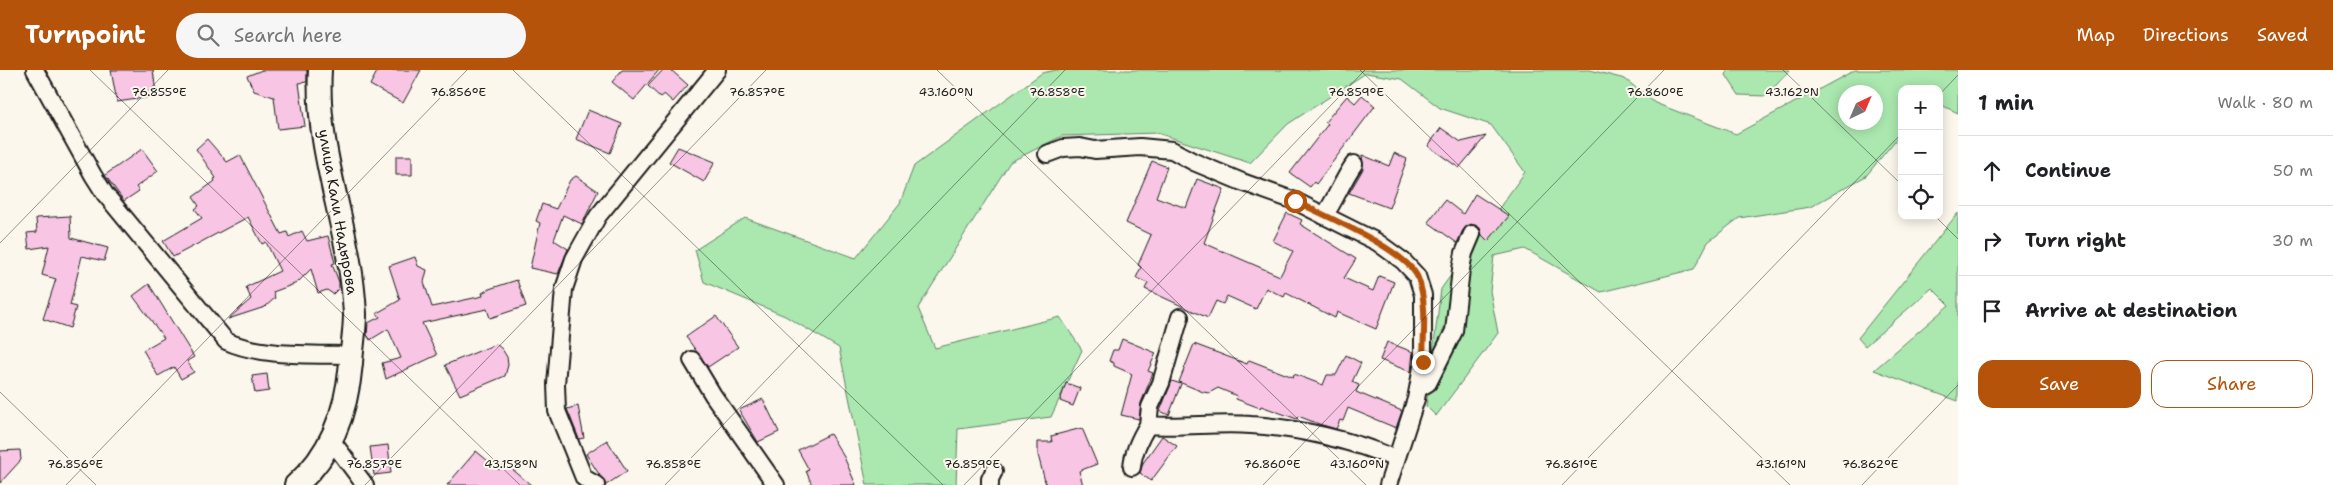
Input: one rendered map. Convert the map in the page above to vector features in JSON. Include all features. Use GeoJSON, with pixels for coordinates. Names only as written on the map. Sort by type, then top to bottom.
{"type":"FeatureCollection","features":[{"type":"Feature","properties":{"kind":"street"},"geometry":{"type":"LineString","coordinates":[[35,70],[105,194],[226,341],[236,346],[280,352],[351,355]]}},
{"type":"Feature","properties":{"kind":"street","name":"улица Кали Надырова"},"geometry":{"type":"LineString","coordinates":[[296,485],[316,463],[332,441],[349,386],[355,315],[349,261],[326,155],[320,70]]}},
{"type":"Feature","properties":{"kind":"street"},"geometry":{"type":"LineString","coordinates":[[596,485],[584,478],[557,411],[556,384],[564,289],[574,259],[598,216],[717,70]]}},
{"type":"Feature","properties":{"kind":"street"},"geometry":{"type":"LineString","coordinates":[[1047,154],[1063,148],[1080,147],[1095,150],[1156,147],[1172,150],[1194,162],[1242,182],[1295,201],[1377,242],[1403,261],[1417,276],[1423,295],[1423,362],[1405,437],[1388,485]]}},
{"type":"Feature","properties":{"kind":"street"},"geometry":{"type":"LineString","coordinates":[[1324,216],[1334,202],[1341,182],[1354,164]]}},
{"type":"Feature","properties":{"kind":"street"},"geometry":{"type":"LineString","coordinates":[[1418,389],[1428,383],[1454,331],[1464,253],[1472,234]]}},
{"type":"Feature","properties":{"kind":"street"},"geometry":{"type":"LineString","coordinates":[[1132,467],[1133,458],[1148,426],[1150,407],[1161,383],[1180,317]]}},
{"type":"Feature","properties":{"kind":"street"},"geometry":{"type":"LineString","coordinates":[[692,360],[713,395],[776,485]]}},
{"type":"Feature","properties":{"kind":"street"},"geometry":{"type":"LineString","coordinates":[[1148,426],[1251,424],[1334,439],[1396,460]]}},
{"type":"Feature","properties":{"kind":"street"},"geometry":{"type":"LineString","coordinates":[[332,441],[365,485]]}},
{"type":"Feature","properties":{"kind":"green space"},"geometry":{"type":"Polygon","coordinates":[[[1056,70],[1590,70],[1625,79],[1655,103],[1736,134],[1855,70],[1958,70],[1958,113],[1943,106],[1943,85],[1898,85],[1898,137],[1866,176],[1810,207],[1739,218],[1708,242],[1694,269],[1601,292],[1525,249],[1494,256],[1490,291],[1498,333],[1436,416],[1426,406],[1441,289],[1525,172],[1491,125],[1440,108],[1402,79],[1366,73],[1288,124],[1250,163],[1157,133],[1062,136],[1010,162],[918,308],[935,348],[1060,317],[1082,350],[1051,417],[958,429],[956,485],[867,485],[839,348],[785,316],[704,282],[695,250],[745,218],[856,258],[900,203],[914,166],[1042,73],[1056,70]]]}},
{"type":"Feature","properties":{"kind":"green space"},"geometry":{"type":"Polygon","coordinates":[[[1728,70],[1790,70],[1766,96],[1739,95],[1726,75],[1728,70]]]}},
{"type":"Feature","properties":{"kind":"green space"},"geometry":{"type":"Polygon","coordinates":[[[1958,213],[1958,401],[1874,370],[1949,305],[1932,288],[1865,346],[1858,338],[1958,213]]]}},
{"type":"Feature","properties":{"kind":"building"},"geometry":{"type":"Polygon","coordinates":[[[111,70],[153,70],[156,93],[151,97],[117,102],[111,70]]]}},
{"type":"Feature","properties":{"kind":"building"},"geometry":{"type":"Polygon","coordinates":[[[262,70],[307,70],[307,82],[299,83],[305,126],[278,129],[274,97],[254,91],[247,76],[262,70]]]}},
{"type":"Feature","properties":{"kind":"building"},"geometry":{"type":"Polygon","coordinates":[[[378,70],[421,70],[403,103],[370,85],[378,70]]]}},
{"type":"Feature","properties":{"kind":"building"},"geometry":{"type":"Polygon","coordinates":[[[622,70],[659,70],[634,100],[612,82],[622,70]]]}},
{"type":"Feature","properties":{"kind":"building"},"geometry":{"type":"Polygon","coordinates":[[[663,70],[671,70],[688,85],[673,102],[664,94],[660,97],[648,86],[663,70]]]}},
{"type":"Feature","properties":{"kind":"building"},"geometry":{"type":"Polygon","coordinates":[[[1362,95],[1375,106],[1316,184],[1314,182],[1310,187],[1290,173],[1328,124],[1325,122],[1347,96],[1355,103],[1362,95]]]}},
{"type":"Feature","properties":{"kind":"building"},"geometry":{"type":"Polygon","coordinates":[[[588,110],[622,124],[610,153],[576,139],[588,110]]]}},
{"type":"Feature","properties":{"kind":"building"},"geometry":{"type":"Polygon","coordinates":[[[1441,128],[1461,142],[1486,136],[1459,168],[1428,146],[1441,128]]]}},
{"type":"Feature","properties":{"kind":"building"},"geometry":{"type":"Polygon","coordinates":[[[207,139],[227,162],[240,155],[281,234],[287,232],[289,237],[302,231],[307,241],[328,236],[335,263],[332,264],[339,282],[339,288],[333,294],[327,290],[318,293],[311,269],[297,283],[273,292],[275,298],[265,307],[228,319],[251,299],[246,287],[280,271],[266,242],[262,244],[248,217],[173,257],[163,241],[202,218],[195,209],[199,206],[193,197],[215,181],[214,179],[216,178],[196,149],[207,139]]]}},
{"type":"Feature","properties":{"kind":"building"},"geometry":{"type":"Polygon","coordinates":[[[678,147],[715,162],[704,182],[669,162],[678,147]]]}},
{"type":"Feature","properties":{"kind":"building"},"geometry":{"type":"Polygon","coordinates":[[[142,149],[158,171],[136,187],[139,191],[124,201],[105,175],[142,149]]]}},
{"type":"Feature","properties":{"kind":"building"},"geometry":{"type":"Polygon","coordinates":[[[1394,153],[1407,159],[1389,208],[1349,193],[1363,169],[1362,155],[1389,166],[1394,153]]]}},
{"type":"Feature","properties":{"kind":"building"},"geometry":{"type":"Polygon","coordinates":[[[396,156],[412,156],[412,175],[396,175],[396,156]]]}},
{"type":"Feature","properties":{"kind":"building"},"geometry":{"type":"Polygon","coordinates":[[[1152,161],[1167,167],[1156,197],[1186,208],[1197,179],[1224,189],[1204,243],[1280,276],[1293,251],[1273,241],[1287,213],[1302,220],[1300,224],[1356,259],[1344,278],[1373,291],[1379,276],[1394,282],[1376,329],[1337,312],[1335,318],[1286,293],[1284,297],[1266,288],[1256,309],[1227,296],[1223,304],[1216,301],[1208,318],[1145,289],[1148,283],[1136,278],[1141,267],[1138,265],[1151,235],[1126,223],[1152,161]]]}},
{"type":"Feature","properties":{"kind":"building"},"geometry":{"type":"Polygon","coordinates":[[[576,176],[598,191],[582,224],[563,215],[554,240],[568,249],[558,274],[530,268],[540,223],[536,221],[542,204],[556,209],[570,180],[576,176]]]}},
{"type":"Feature","properties":{"kind":"building"},"geometry":{"type":"Polygon","coordinates":[[[1475,194],[1509,216],[1488,241],[1482,235],[1480,228],[1471,224],[1463,230],[1457,243],[1428,222],[1445,200],[1463,214],[1475,194]]]}},
{"type":"Feature","properties":{"kind":"building"},"geometry":{"type":"Polygon","coordinates":[[[70,216],[71,238],[108,248],[104,261],[82,256],[70,305],[76,307],[70,328],[43,319],[56,279],[42,275],[49,246],[29,249],[27,233],[37,232],[36,218],[70,216]]]}},
{"type":"Feature","properties":{"kind":"building"},"geometry":{"type":"Polygon","coordinates":[[[415,257],[418,266],[427,270],[424,282],[432,307],[483,296],[482,293],[489,289],[517,280],[526,306],[490,318],[487,309],[422,323],[437,355],[386,379],[382,363],[401,358],[388,329],[370,340],[367,335],[368,323],[380,317],[377,313],[400,300],[389,266],[415,257]]]}},
{"type":"Feature","properties":{"kind":"building"},"geometry":{"type":"Polygon","coordinates":[[[149,284],[194,357],[187,361],[194,372],[181,379],[174,367],[158,376],[143,350],[164,338],[133,296],[149,284]]]}},
{"type":"Feature","properties":{"kind":"building"},"geometry":{"type":"Polygon","coordinates":[[[716,316],[738,347],[708,367],[686,337],[716,316]]]}},
{"type":"Feature","properties":{"kind":"building"},"geometry":{"type":"Polygon","coordinates":[[[1122,339],[1156,353],[1148,371],[1153,373],[1141,403],[1139,419],[1121,415],[1132,374],[1114,366],[1114,363],[1109,361],[1113,350],[1118,350],[1122,339]]]}},
{"type":"Feature","properties":{"kind":"building"},"geometry":{"type":"Polygon","coordinates":[[[1387,342],[1413,352],[1411,372],[1380,360],[1387,342]]]}},
{"type":"Feature","properties":{"kind":"building"},"geometry":{"type":"Polygon","coordinates":[[[496,344],[507,357],[508,365],[505,376],[460,395],[445,365],[496,344]]]}},
{"type":"Feature","properties":{"kind":"building"},"geometry":{"type":"Polygon","coordinates":[[[1194,344],[1247,364],[1249,360],[1293,377],[1294,374],[1323,385],[1327,375],[1336,375],[1346,355],[1361,363],[1352,382],[1359,385],[1356,392],[1402,411],[1396,428],[1348,408],[1343,421],[1340,420],[1336,429],[1298,416],[1297,419],[1261,406],[1260,408],[1236,399],[1237,396],[1218,388],[1209,393],[1203,392],[1179,382],[1194,344]]]}},
{"type":"Feature","properties":{"kind":"building"},"geometry":{"type":"Polygon","coordinates":[[[267,374],[269,391],[255,393],[252,376],[267,374]]]}},
{"type":"Feature","properties":{"kind":"building"},"geometry":{"type":"Polygon","coordinates":[[[1172,381],[1181,384],[1169,415],[1160,411],[1172,381]]]}},
{"type":"Feature","properties":{"kind":"building"},"geometry":{"type":"Polygon","coordinates":[[[1066,383],[1080,388],[1073,406],[1060,401],[1066,383]]]}},
{"type":"Feature","properties":{"kind":"building"},"geometry":{"type":"Polygon","coordinates":[[[763,399],[779,432],[758,442],[739,410],[763,399]]]}},
{"type":"Feature","properties":{"kind":"building"},"geometry":{"type":"Polygon","coordinates":[[[578,406],[584,438],[579,439],[567,409],[578,406]]]}},
{"type":"Feature","properties":{"kind":"building"},"geometry":{"type":"Polygon","coordinates":[[[1082,428],[1097,464],[1079,471],[1083,485],[1046,485],[1038,455],[1038,442],[1052,442],[1051,436],[1082,428]]]}},
{"type":"Feature","properties":{"kind":"building"},"geometry":{"type":"Polygon","coordinates":[[[830,434],[844,457],[856,485],[812,485],[806,471],[809,470],[798,450],[830,434]]]}},
{"type":"Feature","properties":{"kind":"building"},"geometry":{"type":"Polygon","coordinates":[[[1162,436],[1177,446],[1151,481],[1140,473],[1143,463],[1162,436]]]}},
{"type":"Feature","properties":{"kind":"building"},"geometry":{"type":"Polygon","coordinates":[[[607,440],[627,471],[606,485],[586,454],[607,440]]]}},
{"type":"Feature","properties":{"kind":"building"},"geometry":{"type":"Polygon","coordinates":[[[388,445],[391,473],[374,475],[370,447],[388,445]]]}},
{"type":"Feature","properties":{"kind":"building"},"geometry":{"type":"Polygon","coordinates":[[[20,450],[21,460],[0,483],[0,451],[20,450]]]}},
{"type":"Feature","properties":{"kind":"building"},"geometry":{"type":"Polygon","coordinates":[[[476,451],[499,470],[505,463],[531,485],[447,485],[476,451]]]}},
{"type":"Feature","properties":{"kind":"route"},"geometry":{"type":"LineString","coordinates":[[1295,201],[1377,242],[1403,261],[1417,276],[1423,295],[1423,362]]}}]}
